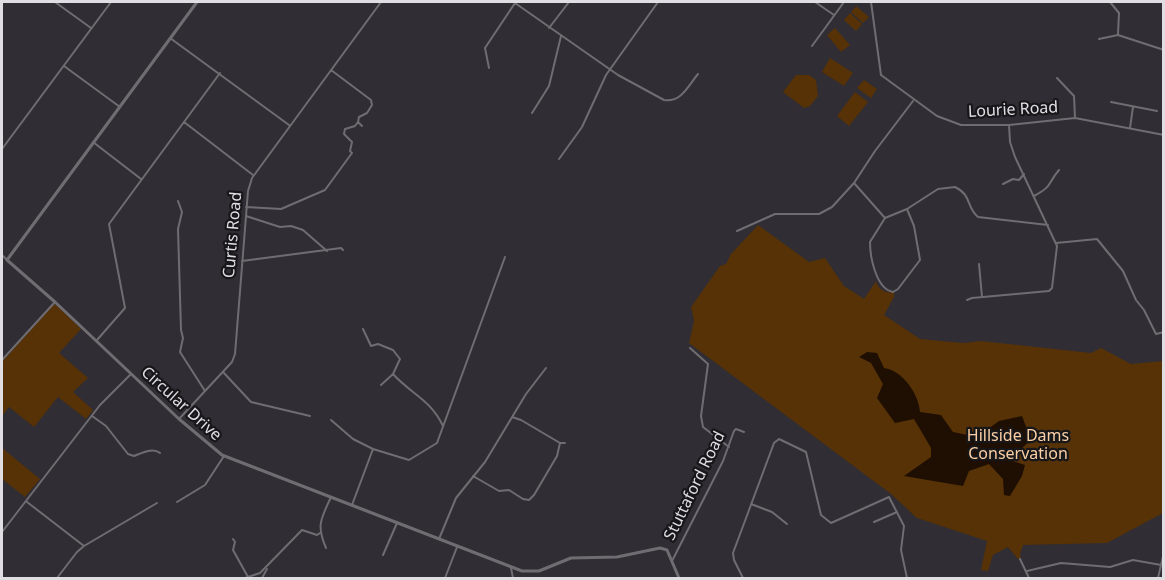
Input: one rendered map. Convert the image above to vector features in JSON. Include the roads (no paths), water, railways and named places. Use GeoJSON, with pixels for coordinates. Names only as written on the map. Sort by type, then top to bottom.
{"type":"FeatureCollection","features":[{"type":"Feature","properties":{"kind":"street"},"geometry":{"type":"LineString","coordinates":[[56,2],[91,28]]}},
{"type":"Feature","properties":{"kind":"street"},"geometry":{"type":"LineString","coordinates":[[2,149],[111,2]]}},
{"type":"Feature","properties":{"kind":"street"},"geometry":{"type":"LineString","coordinates":[[2,255],[7,260],[197,2]]}},
{"type":"Feature","properties":{"kind":"street","name":"Curtis Road"},"geometry":{"type":"LineString","coordinates":[[179,419],[232,362],[235,354],[246,207],[253,175],[381,2]]}},
{"type":"Feature","properties":{"kind":"street"},"geometry":{"type":"LineString","coordinates":[[549,28],[568,2]]}},
{"type":"Feature","properties":{"kind":"street"},"geometry":{"type":"LineString","coordinates":[[559,159],[582,127],[609,69],[658,2]]}},
{"type":"Feature","properties":{"kind":"street"},"geometry":{"type":"LineString","coordinates":[[815,2],[834,15]]}},
{"type":"Feature","properties":{"kind":"street"},"geometry":{"type":"LineString","coordinates":[[812,46],[844,2]]}},
{"type":"Feature","properties":{"kind":"street","name":"Lourie Road"},"geometry":{"type":"LineString","coordinates":[[871,2],[880,75],[937,116],[968,126],[1075,118],[1164,135]]}},
{"type":"Feature","properties":{"kind":"street"},"geometry":{"type":"LineString","coordinates":[[1110,2],[1119,14],[1118,35]]}},
{"type":"Feature","properties":{"kind":"street"},"geometry":{"type":"LineString","coordinates":[[489,68],[485,48],[515,3],[609,69],[636,86],[668,101],[681,97],[698,74]]}},
{"type":"Feature","properties":{"kind":"street"},"geometry":{"type":"LineString","coordinates":[[1099,39],[1118,35],[1164,50]]}},
{"type":"Feature","properties":{"kind":"street"},"geometry":{"type":"LineString","coordinates":[[532,112],[549,86],[561,36]]}},
{"type":"Feature","properties":{"kind":"street"},"geometry":{"type":"LineString","coordinates":[[170,38],[290,125]]}},
{"type":"Feature","properties":{"kind":"street"},"geometry":{"type":"LineString","coordinates":[[63,65],[120,107]]}},
{"type":"Feature","properties":{"kind":"street"},"geometry":{"type":"LineString","coordinates":[[246,207],[281,209],[325,190],[352,153],[350,151],[352,142],[344,134],[345,129],[355,126],[359,117],[367,113],[372,105],[371,100],[331,70]]}},
{"type":"Feature","properties":{"kind":"street"},"geometry":{"type":"LineString","coordinates":[[96,341],[125,308],[109,224],[220,73]]}},
{"type":"Feature","properties":{"kind":"street"},"geometry":{"type":"LineString","coordinates":[[1057,78],[1074,96],[1075,118]]}},
{"type":"Feature","properties":{"kind":"street"},"geometry":{"type":"LineString","coordinates":[[737,231],[775,214],[823,213],[838,202],[913,100]]}},
{"type":"Feature","properties":{"kind":"street"},"geometry":{"type":"LineString","coordinates":[[1111,102],[1157,111]]}},
{"type":"Feature","properties":{"kind":"street"},"geometry":{"type":"LineString","coordinates":[[1130,128],[1133,106]]}},
{"type":"Feature","properties":{"kind":"street"},"geometry":{"type":"LineString","coordinates":[[184,122],[253,175]]}},
{"type":"Feature","properties":{"kind":"street"},"geometry":{"type":"LineString","coordinates":[[358,122],[362,126]]}},
{"type":"Feature","properties":{"kind":"street"},"geometry":{"type":"LineString","coordinates":[[967,300],[1051,290],[1056,262],[1056,243],[1012,148],[1009,124]]}},
{"type":"Feature","properties":{"kind":"street"},"geometry":{"type":"LineString","coordinates":[[93,142],[142,179]]}},
{"type":"Feature","properties":{"kind":"street"},"geometry":{"type":"LineString","coordinates":[[1034,196],[1049,188],[1053,177],[1059,170]]}},
{"type":"Feature","properties":{"kind":"street"},"geometry":{"type":"LineString","coordinates":[[1004,184],[1013,179],[1019,180],[1024,174]]}},
{"type":"Feature","properties":{"kind":"street"},"geometry":{"type":"LineString","coordinates":[[854,183],[885,218]]}},
{"type":"Feature","properties":{"kind":"street"},"geometry":{"type":"LineString","coordinates":[[907,209],[914,226],[921,256],[919,262],[896,291],[888,291],[881,284],[870,246],[873,237],[885,218],[907,209],[938,189],[955,187],[965,193],[973,213],[978,217],[1048,225]]}},
{"type":"Feature","properties":{"kind":"street"},"geometry":{"type":"LineString","coordinates":[[178,201],[182,212],[178,229],[183,338],[180,352],[205,391]]}},
{"type":"Feature","properties":{"kind":"street"},"geometry":{"type":"LineString","coordinates":[[246,216],[266,223],[303,230],[327,251]]}},
{"type":"Feature","properties":{"kind":"street"},"geometry":{"type":"LineString","coordinates":[[1056,243],[1097,239],[1123,271],[1136,300],[1144,310],[1156,334],[1164,332]]}},
{"type":"Feature","properties":{"kind":"street"},"geometry":{"type":"LineString","coordinates":[[242,261],[341,248],[344,250]]}},
{"type":"Feature","properties":{"kind":"street"},"geometry":{"type":"LineString","coordinates":[[331,420],[353,439],[373,449],[410,460],[437,443],[505,257]]}},
{"type":"Feature","properties":{"kind":"street","name":"Circular Drive"},"geometry":{"type":"LineString","coordinates":[[7,260],[213,450],[224,456],[522,571],[539,571],[571,558],[617,557],[660,548],[667,550],[672,561]]}},
{"type":"Feature","properties":{"kind":"street"},"geometry":{"type":"LineString","coordinates":[[979,264],[982,297]]}},
{"type":"Feature","properties":{"kind":"street"},"geometry":{"type":"LineString","coordinates":[[2,360],[55,302]]}},
{"type":"Feature","properties":{"kind":"street"},"geometry":{"type":"LineString","coordinates":[[363,329],[371,346],[378,344],[398,354],[400,359],[393,374],[381,386]]}},
{"type":"Feature","properties":{"kind":"street"},"geometry":{"type":"LineString","coordinates":[[690,348],[708,364],[701,416],[703,427],[729,447]]}},
{"type":"Feature","properties":{"kind":"street"},"geometry":{"type":"LineString","coordinates":[[439,539],[456,498],[485,462],[526,394],[546,368]]}},
{"type":"Feature","properties":{"kind":"street"},"geometry":{"type":"LineString","coordinates":[[223,372],[251,402],[310,416]]}},
{"type":"Feature","properties":{"kind":"street"},"geometry":{"type":"LineString","coordinates":[[2,532],[92,416],[131,374]]}},
{"type":"Feature","properties":{"kind":"street"},"geometry":{"type":"LineString","coordinates":[[393,374],[422,397],[443,426]]}},
{"type":"Feature","properties":{"kind":"street"},"geometry":{"type":"LineString","coordinates":[[92,416],[106,426],[128,454],[134,456],[141,452],[154,450],[160,453]]}},
{"type":"Feature","properties":{"kind":"street"},"geometry":{"type":"LineString","coordinates":[[512,417],[560,443],[565,443]]}},
{"type":"Feature","properties":{"kind":"street","name":"Stuttaford Road"},"geometry":{"type":"LineString","coordinates":[[672,561],[736,429],[744,432]]}},
{"type":"Feature","properties":{"kind":"street"},"geometry":{"type":"LineString","coordinates":[[743,579],[733,553],[774,443],[779,439],[806,452],[821,515],[828,522],[833,524],[889,497],[904,526],[901,550],[907,579]]}},
{"type":"Feature","properties":{"kind":"street"},"geometry":{"type":"LineString","coordinates":[[472,476],[499,491],[509,490],[529,500],[557,456],[560,443]]}},
{"type":"Feature","properties":{"kind":"street"},"geometry":{"type":"LineString","coordinates":[[352,505],[373,449]]}},
{"type":"Feature","properties":{"kind":"street"},"geometry":{"type":"LineString","coordinates":[[177,502],[205,485],[224,456]]}},
{"type":"Feature","properties":{"kind":"street"},"geometry":{"type":"LineString","coordinates":[[326,548],[320,533],[320,522],[331,497]]}},
{"type":"Feature","properties":{"kind":"street"},"geometry":{"type":"LineString","coordinates":[[26,502],[84,546]]}},
{"type":"Feature","properties":{"kind":"street"},"geometry":{"type":"LineString","coordinates":[[57,579],[84,546],[157,503]]}},
{"type":"Feature","properties":{"kind":"street"},"geometry":{"type":"LineString","coordinates":[[751,504],[772,512],[787,524]]}},
{"type":"Feature","properties":{"kind":"street"},"geometry":{"type":"LineString","coordinates":[[874,522],[897,512]]}},
{"type":"Feature","properties":{"kind":"street"},"geometry":{"type":"LineString","coordinates":[[383,555],[397,523]]}},
{"type":"Feature","properties":{"kind":"street"},"geometry":{"type":"LineString","coordinates":[[233,539],[235,542],[233,550],[246,578],[260,573],[302,530],[320,533]]}},
{"type":"Feature","properties":{"kind":"street"},"geometry":{"type":"LineString","coordinates":[[445,579],[457,547]]}},
{"type":"Feature","properties":{"kind":"street"},"geometry":{"type":"LineString","coordinates":[[1158,579],[1164,552]]}},
{"type":"Feature","properties":{"kind":"street"},"geometry":{"type":"LineString","coordinates":[[1020,559],[1029,579]]}},
{"type":"Feature","properties":{"kind":"street"},"geometry":{"type":"LineString","coordinates":[[1027,571],[1061,563],[1112,567],[1133,560],[1161,565]]}},
{"type":"Feature","properties":{"kind":"street"},"geometry":{"type":"LineString","coordinates":[[672,561],[679,579]]}},
{"type":"Feature","properties":{"kind":"street"},"geometry":{"type":"LineString","coordinates":[[262,579],[268,566]]}},
{"type":"Feature","properties":{"kind":"street"},"geometry":{"type":"LineString","coordinates":[[510,567],[513,579]]}},
{"type":"Feature","properties":{"kind":"park label","name":"Hillside Dams Conservation"},"geometry":{"type":"Point","coordinates":[1018,445]}}]}
